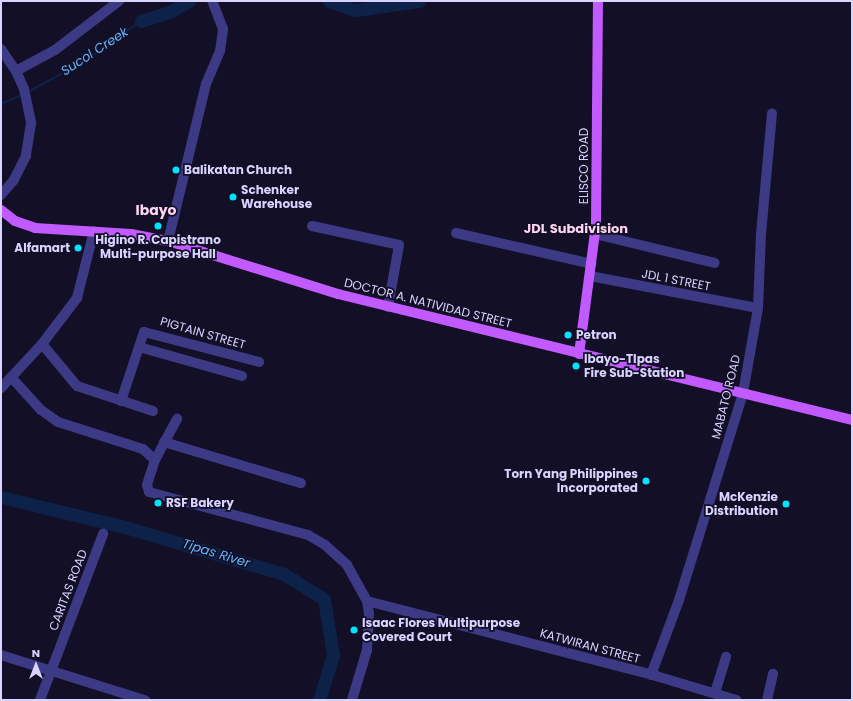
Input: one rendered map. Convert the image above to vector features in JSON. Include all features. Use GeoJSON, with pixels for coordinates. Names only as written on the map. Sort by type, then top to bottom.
{"type":"FeatureCollection","features":[{"type":"Feature","properties":{"kind":"main road","name":"ELISCO ROAD"},"geometry":{"type":"LineString","coordinates":[[579,354],[592,264],[598,188],[598,1]]}},
{"type":"Feature","properties":{"kind":"main road","name":"DOCTOR A. NATIVIDAD STREET"},"geometry":{"type":"LineString","coordinates":[[1,210],[15,221],[34,228],[131,234],[168,241],[338,294],[852,420]]}},
{"type":"Feature","properties":{"kind":"street"},"geometry":{"type":"LineString","coordinates":[[16,71],[55,50],[119,1]]}},
{"type":"Feature","properties":{"kind":"street"},"geometry":{"type":"LineString","coordinates":[[168,241],[206,84],[220,51],[223,29],[212,1]]}},
{"type":"Feature","properties":{"kind":"street"},"geometry":{"type":"LineString","coordinates":[[1,49],[16,71],[26,94],[31,123],[26,156],[14,180],[1,195]]}},
{"type":"Feature","properties":{"kind":"street","name":"MABATO ROAD"},"geometry":{"type":"LineString","coordinates":[[651,675],[679,600],[743,393],[758,308],[761,234],[772,114]]}},
{"type":"Feature","properties":{"kind":"street"},"geometry":{"type":"LineString","coordinates":[[312,226],[400,245],[388,306]]}},
{"type":"Feature","properties":{"kind":"street"},"geometry":{"type":"LineString","coordinates":[[1,388],[42,344],[77,298],[94,231]]}},
{"type":"Feature","properties":{"kind":"street"},"geometry":{"type":"LineString","coordinates":[[456,233],[592,264]]}},
{"type":"Feature","properties":{"kind":"street"},"geometry":{"type":"LineString","coordinates":[[595,234],[715,263]]}},
{"type":"Feature","properties":{"kind":"street","name":"JDL 1 STREET"},"geometry":{"type":"LineString","coordinates":[[590,276],[758,308]]}},
{"type":"Feature","properties":{"kind":"street","name":"PIGTAIN STREET"},"geometry":{"type":"LineString","coordinates":[[121,401],[143,334],[148,332],[259,362]]}},
{"type":"Feature","properties":{"kind":"street"},"geometry":{"type":"LineString","coordinates":[[42,344],[74,384],[153,411]]}},
{"type":"Feature","properties":{"kind":"street"},"geometry":{"type":"LineString","coordinates":[[138,347],[242,376]]}},
{"type":"Feature","properties":{"kind":"street"},"geometry":{"type":"LineString","coordinates":[[217,368],[222,352]]}},
{"type":"Feature","properties":{"kind":"street"},"geometry":{"type":"LineString","coordinates":[[11,377],[41,410],[58,422],[143,449],[155,460]]}},
{"type":"Feature","properties":{"kind":"street"},"geometry":{"type":"LineString","coordinates":[[177,419],[155,460],[147,491],[153,495],[308,535],[325,544],[347,565],[367,601],[369,613],[367,650],[352,700]]}},
{"type":"Feature","properties":{"kind":"street"},"geometry":{"type":"LineString","coordinates":[[164,442],[301,483]]}},
{"type":"Feature","properties":{"kind":"street","name":"CARITAS ROAD"},"geometry":{"type":"LineString","coordinates":[[40,700],[103,534]]}},
{"type":"Feature","properties":{"kind":"street","name":"KATWIRAN STREET"},"geometry":{"type":"LineString","coordinates":[[367,601],[651,675],[709,695],[736,700]]}},
{"type":"Feature","properties":{"kind":"street"},"geometry":{"type":"LineString","coordinates":[[1,655],[145,700]]}},
{"type":"Feature","properties":{"kind":"street"},"geometry":{"type":"LineString","coordinates":[[709,695],[726,657]]}},
{"type":"Feature","properties":{"kind":"street"},"geometry":{"type":"LineString","coordinates":[[768,700],[773,674]]}},
{"type":"Feature","properties":{"kind":"waterway","name":"Sucol Creek"},"geometry":{"type":"LineString","coordinates":[[141,21],[171,11],[189,1]]}},
{"type":"Feature","properties":{"kind":"waterway","name":"Sucol Creek"},"geometry":{"type":"LineString","coordinates":[[329,1],[355,10],[419,1]]}},
{"type":"Feature","properties":{"kind":"waterway","name":"Sucol Creek"},"geometry":{"type":"LineString","coordinates":[[28,92],[83,62],[141,21]]}},
{"type":"Feature","properties":{"kind":"waterway","name":"Sucol Creek"},"geometry":{"type":"LineString","coordinates":[[1,104],[22,95]]}},
{"type":"Feature","properties":{"kind":"waterway","name":"Tipas River"},"geometry":{"type":"LineString","coordinates":[[1,497],[125,527],[284,574],[324,599],[333,655],[319,700]]}},
{"type":"Feature","properties":{"kind":"place","name":"Balikatan Church"},"geometry":{"type":"Point","coordinates":[176,170]}},
{"type":"Feature","properties":{"kind":"place","name":"Schenker Warehouse"},"geometry":{"type":"Point","coordinates":[233,197]}},
{"type":"Feature","properties":{"kind":"place","name":"Higino R. Capistrano Multi-purpose Hall"},"geometry":{"type":"Point","coordinates":[158,226]}},
{"type":"Feature","properties":{"kind":"place","name":"Alfamart"},"geometry":{"type":"Point","coordinates":[78,248]}},
{"type":"Feature","properties":{"kind":"place","name":"Petron"},"geometry":{"type":"Point","coordinates":[568,335]}},
{"type":"Feature","properties":{"kind":"place","name":"Ibayo-TIpas Fire Sub-Station"},"geometry":{"type":"Point","coordinates":[576,366]}},
{"type":"Feature","properties":{"kind":"place","name":"Torn Yang Philippines Incorporated"},"geometry":{"type":"Point","coordinates":[646,481]}},
{"type":"Feature","properties":{"kind":"place","name":"RSF Bakery"},"geometry":{"type":"Point","coordinates":[158,503]}},
{"type":"Feature","properties":{"kind":"place","name":"McKenzie Distribution"},"geometry":{"type":"Point","coordinates":[786,504]}},
{"type":"Feature","properties":{"kind":"place","name":"Isaac Flores Multipurpose Covered Court"},"geometry":{"type":"Point","coordinates":[354,630]}},
{"type":"Feature","properties":{"kind":"district","name":"Ibayo"},"geometry":{"type":"Point","coordinates":[156,210]}},
{"type":"Feature","properties":{"kind":"district","name":"JDL Subdivision"},"geometry":{"type":"Point","coordinates":[576,229]}}]}
